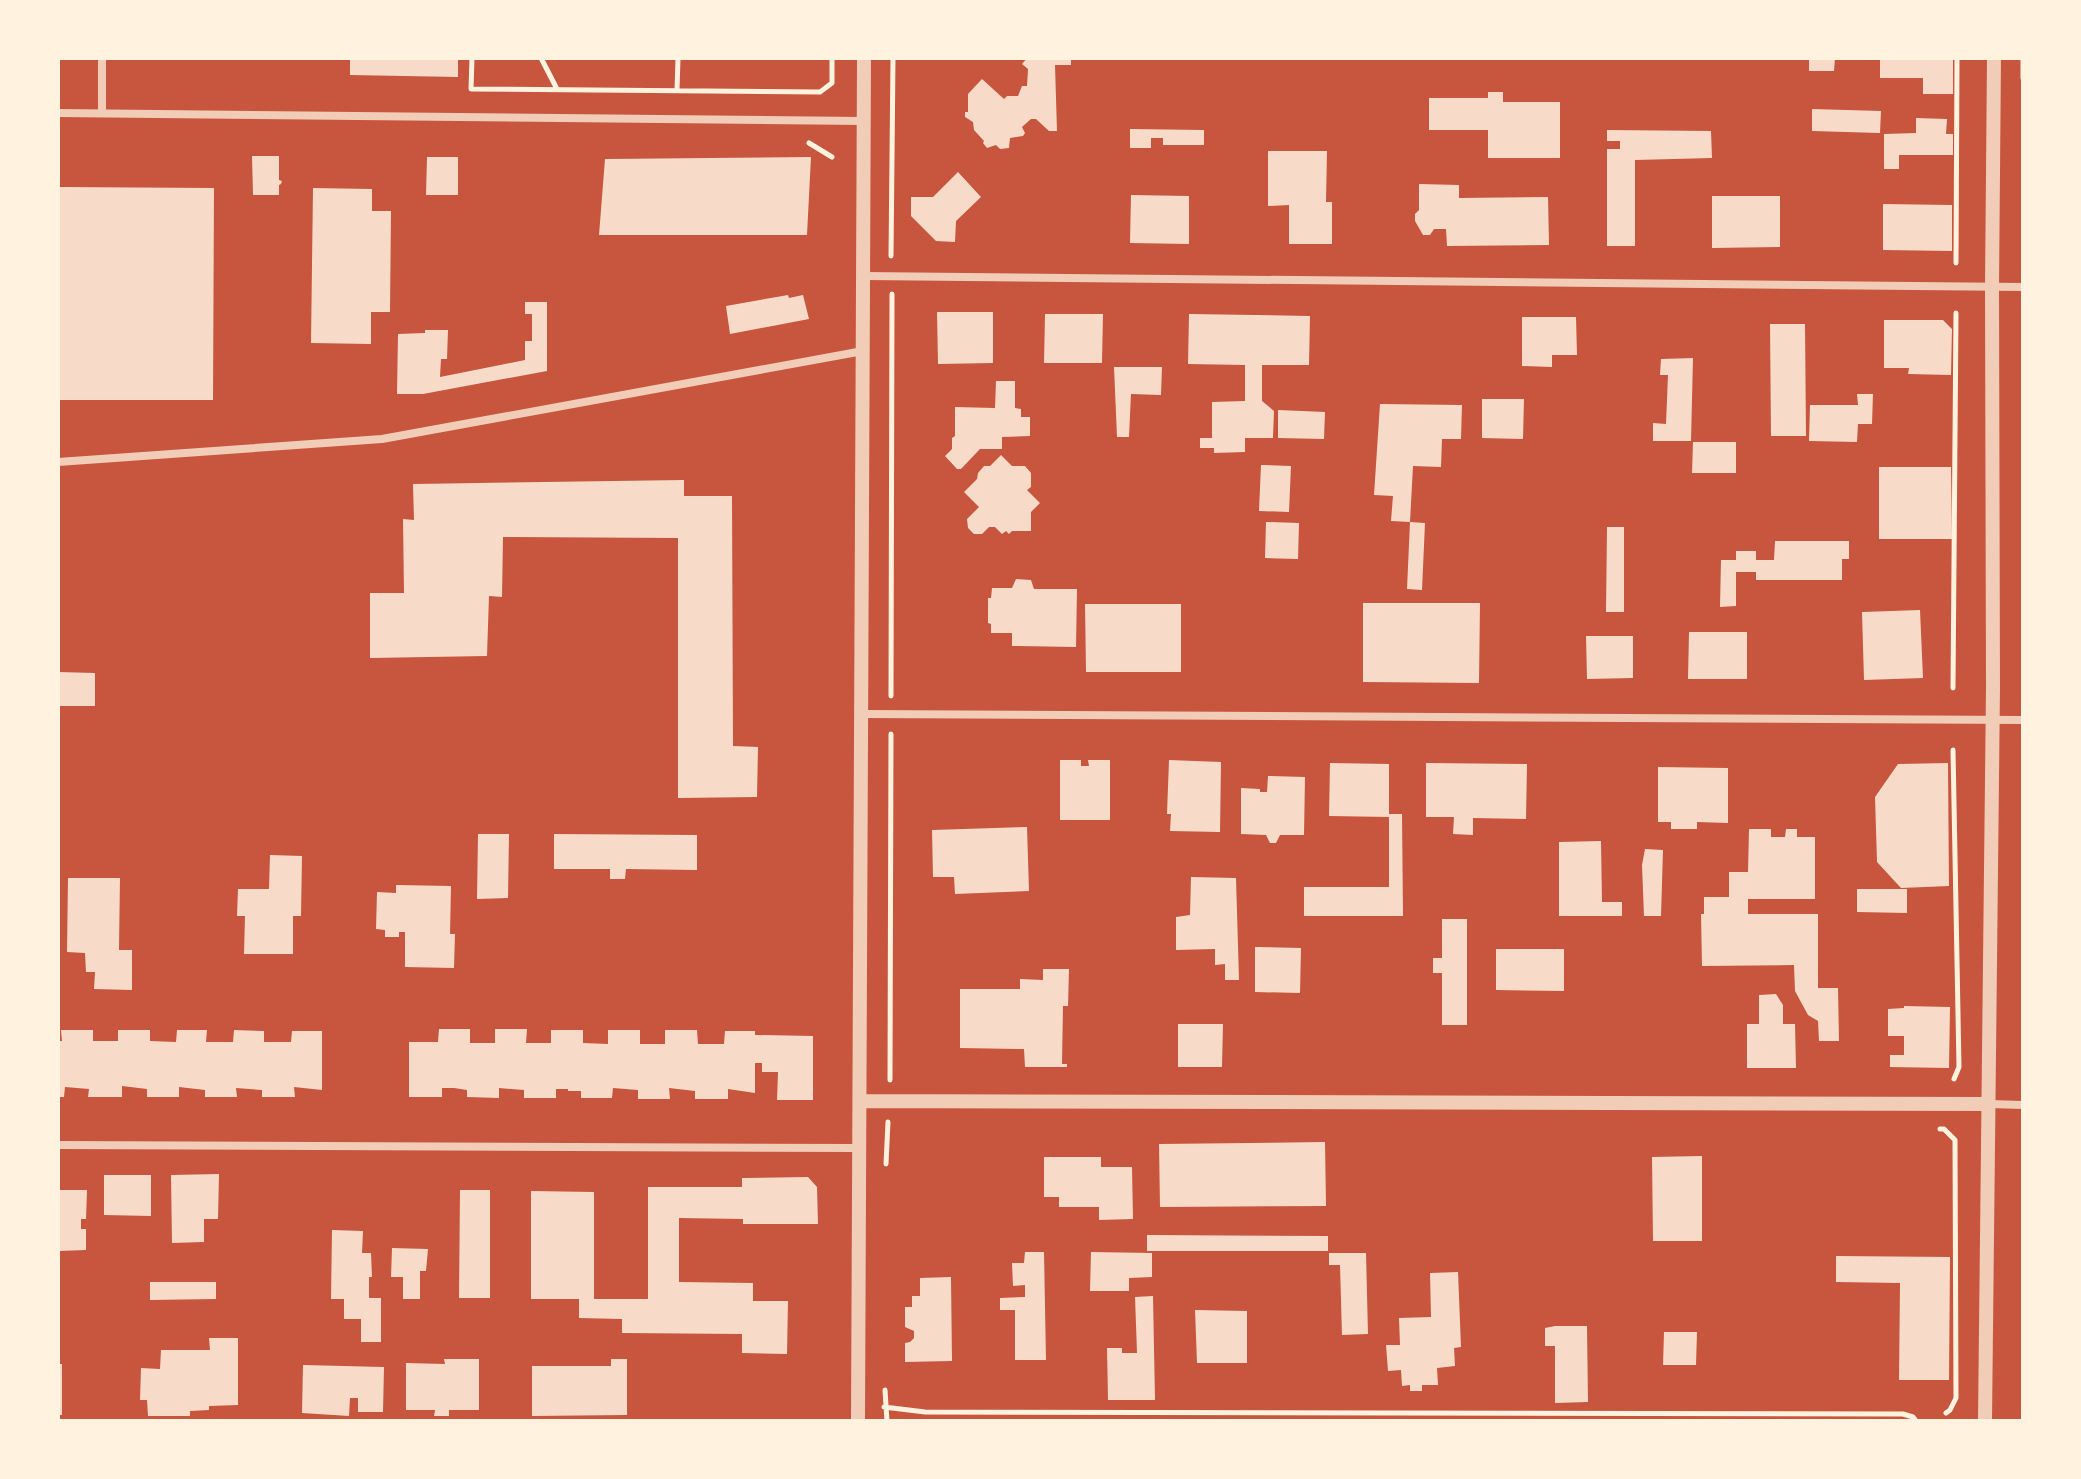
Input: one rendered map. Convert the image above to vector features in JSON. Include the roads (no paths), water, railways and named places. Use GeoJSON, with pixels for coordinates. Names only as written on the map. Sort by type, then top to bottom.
{"type":"FeatureCollection","features":[{"type":"Feature","properties":{"kind":"street"},"geometry":{"type":"LineString","coordinates":[[102,58],[102,113]]}},
{"type":"Feature","properties":{"kind":"street"},"geometry":{"type":"LineString","coordinates":[[858,1421],[864,58]]}},
{"type":"Feature","properties":{"kind":"street"},"geometry":{"type":"LineString","coordinates":[[1985,1421],[1994,58]]}},
{"type":"Feature","properties":{"kind":"street"},"geometry":{"type":"LineString","coordinates":[[58,113],[864,121]]}},
{"type":"Feature","properties":{"kind":"street"},"geometry":{"type":"LineString","coordinates":[[863,276],[2023,287]]}},
{"type":"Feature","properties":{"kind":"street"},"geometry":{"type":"LineString","coordinates":[[58,462],[382,439],[863,351]]}},
{"type":"Feature","properties":{"kind":"street"},"geometry":{"type":"LineString","coordinates":[[862,714],[2023,720]]}},
{"type":"Feature","properties":{"kind":"street"},"geometry":{"type":"LineString","coordinates":[[860,1101],[2023,1105]]}},
{"type":"Feature","properties":{"kind":"street"},"geometry":{"type":"LineString","coordinates":[[58,1145],[859,1148]]}}]}
